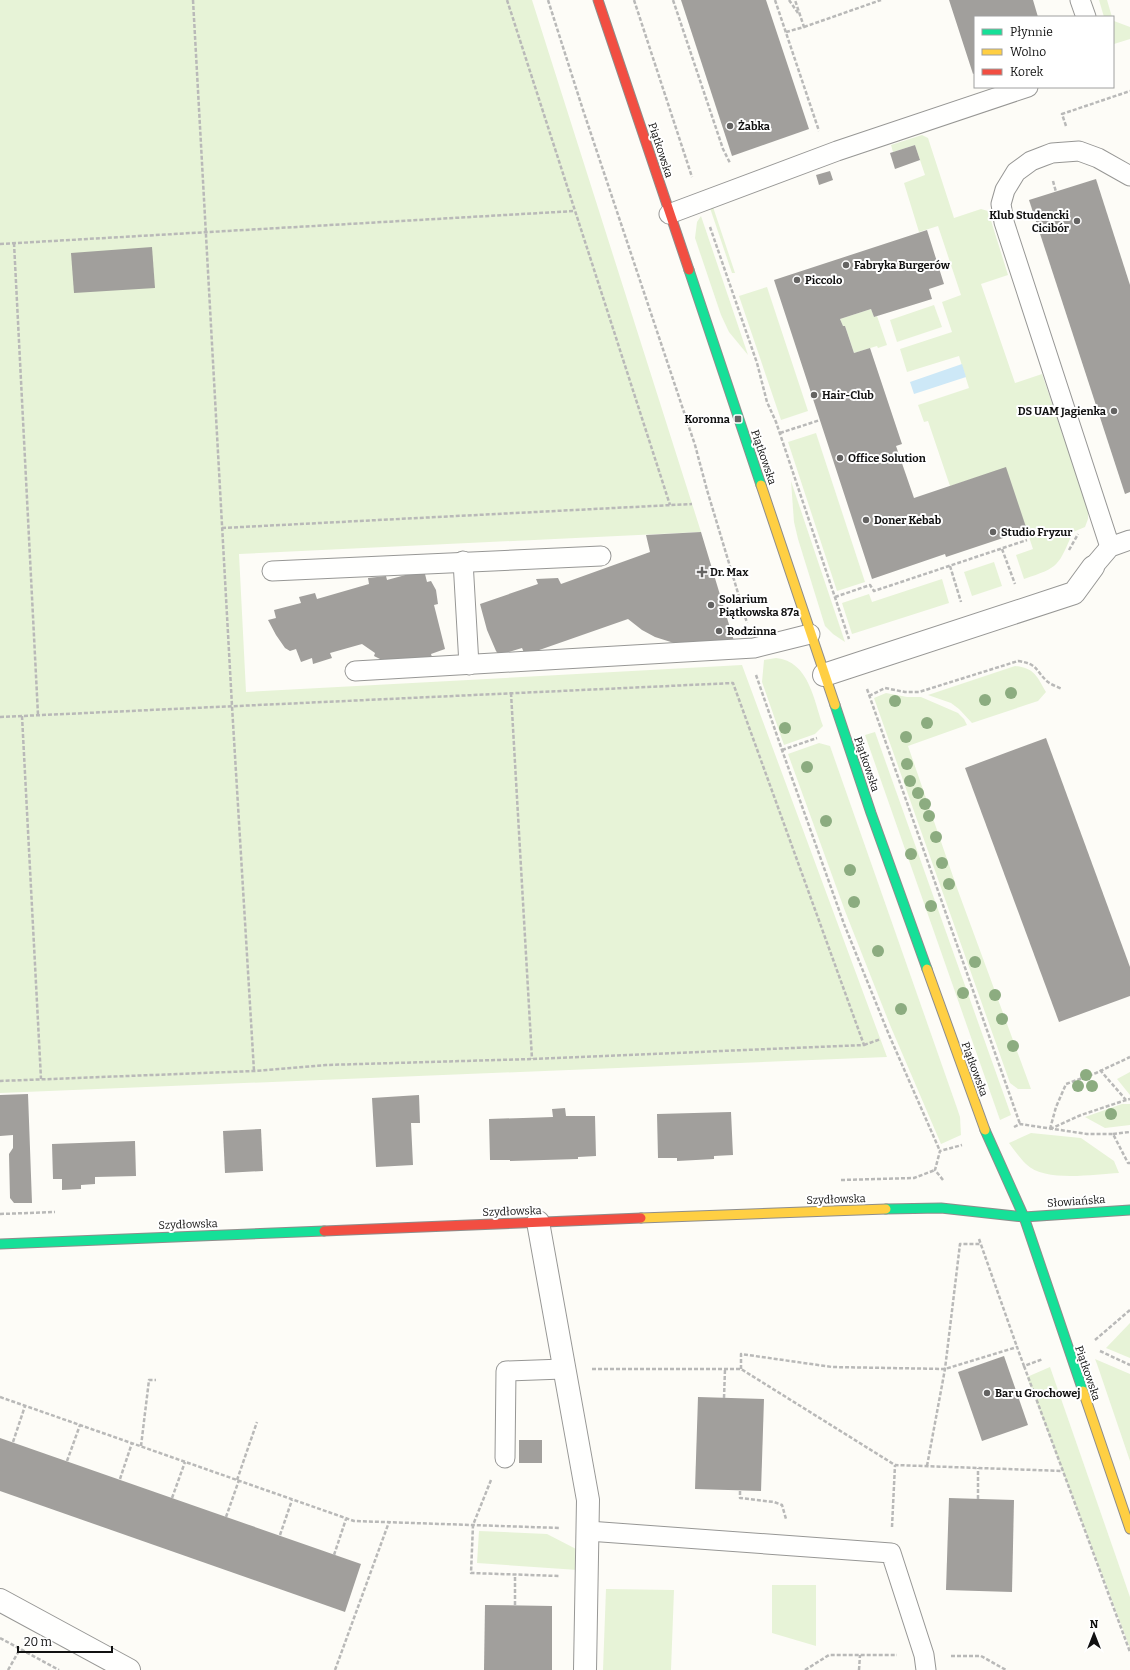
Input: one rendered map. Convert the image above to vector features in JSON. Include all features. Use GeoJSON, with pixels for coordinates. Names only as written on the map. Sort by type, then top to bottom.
{"type":"FeatureCollection","features":[{"type":"Feature","properties":{"kind":"street","name":"Piątkowska"},"geometry":{"type":"LineString","coordinates":[[598,0],[810,634],[874,820],[986,1136],[1024,1217],[1130,1529]]}},
{"type":"Feature","properties":{"kind":"street"},"geometry":{"type":"LineString","coordinates":[[824,675],[1074,593],[1094,567]]}},
{"type":"Feature","properties":{"kind":"street","name":"Szydłowska"},"geometry":{"type":"LineString","coordinates":[[0,1244],[538,1222],[940,1208],[1024,1217]]}},
{"type":"Feature","properties":{"kind":"street","name":"Słowiańska"},"geometry":{"type":"LineString","coordinates":[[1024,1217],[1130,1210]]}},
{"type":"Feature","properties":{"kind":"street"},"geometry":{"type":"LineString","coordinates":[[538,1222],[563,1369],[588,1500],[585,1670]]}},
{"type":"Feature","properties":{"kind":"street"},"geometry":{"type":"LineString","coordinates":[[0,1600],[129,1670]]}},
{"type":"Feature","properties":{"kind":"lane"},"geometry":{"type":"LineString","coordinates":[[1080,0],[1086,16]]}},
{"type":"Feature","properties":{"kind":"lane"},"geometry":{"type":"LineString","coordinates":[[669,214],[837,151],[1025,88]]}},
{"type":"Feature","properties":{"kind":"lane"},"geometry":{"type":"LineString","coordinates":[[1110,547],[1004,222],[1001,204],[1005,190],[1016,172],[1031,161],[1052,153],[1079,151],[1098,158],[1130,176]]}},
{"type":"Feature","properties":{"kind":"lane"},"geometry":{"type":"LineString","coordinates":[[1094,567],[1110,547],[1130,540]]}},
{"type":"Feature","properties":{"kind":"lane"},"geometry":{"type":"LineString","coordinates":[[272,571],[463,561],[601,556]]}},
{"type":"Feature","properties":{"kind":"lane"},"geometry":{"type":"LineString","coordinates":[[463,561],[469,665]]}},
{"type":"Feature","properties":{"kind":"lane"},"geometry":{"type":"LineString","coordinates":[[355,671],[754,648],[810,634]]}},
{"type":"Feature","properties":{"kind":"lane"},"geometry":{"type":"LineString","coordinates":[[505,1458],[506,1371],[563,1369]]}},
{"type":"Feature","properties":{"kind":"lane"},"geometry":{"type":"LineString","coordinates":[[588,1531],[891,1552],[922,1648],[926,1670]]}},
{"type":"Feature","properties":{"kind":"path"},"geometry":{"type":"LineString","coordinates":[[193,0],[232,706],[254,1071]]}},
{"type":"Feature","properties":{"kind":"path"},"geometry":{"type":"LineString","coordinates":[[507,0],[670,505]]}},
{"type":"Feature","properties":{"kind":"path"},"geometry":{"type":"LineString","coordinates":[[548,0],[583,110],[695,445],[721,541],[754,648],[757,678],[844,924],[940,1151]]}},
{"type":"Feature","properties":{"kind":"path"},"geometry":{"type":"LineString","coordinates":[[634,0],[700,202],[724,264],[757,363],[767,402],[780,433],[869,696],[1020,1124]]}},
{"type":"Feature","properties":{"kind":"path"},"geometry":{"type":"LineString","coordinates":[[673,0],[722,149],[729,163],[736,160]]}},
{"type":"Feature","properties":{"kind":"path"},"geometry":{"type":"LineString","coordinates":[[775,0],[820,133]]}},
{"type":"Feature","properties":{"kind":"path"},"geometry":{"type":"LineString","coordinates":[[789,0],[801,17]]}},
{"type":"Feature","properties":{"kind":"path"},"geometry":{"type":"LineString","coordinates":[[795,0],[804,27]]}},
{"type":"Feature","properties":{"kind":"path"},"geometry":{"type":"LineString","coordinates":[[786,32],[881,0]]}},
{"type":"Feature","properties":{"kind":"path"},"geometry":{"type":"LineString","coordinates":[[1062,114],[1130,91]]}},
{"type":"Feature","properties":{"kind":"path"},"geometry":{"type":"LineString","coordinates":[[0,244],[575,212]]}},
{"type":"Feature","properties":{"kind":"path"},"geometry":{"type":"LineString","coordinates":[[14,243],[38,715]]}},
{"type":"Feature","properties":{"kind":"path"},"geometry":{"type":"LineString","coordinates":[[780,433],[820,420]]}},
{"type":"Feature","properties":{"kind":"path"},"geometry":{"type":"LineString","coordinates":[[222,528],[692,504]]}},
{"type":"Feature","properties":{"kind":"path"},"geometry":{"type":"LineString","coordinates":[[1067,556],[1077,535],[1102,524]]}},
{"type":"Feature","properties":{"kind":"path"},"geometry":{"type":"LineString","coordinates":[[835,597],[870,585],[874,591],[1027,540]]}},
{"type":"Feature","properties":{"kind":"path"},"geometry":{"type":"LineString","coordinates":[[1002,549],[1015,586],[1021,584]]}},
{"type":"Feature","properties":{"kind":"path"},"geometry":{"type":"LineString","coordinates":[[950,566],[962,604],[954,606]]}},
{"type":"Feature","properties":{"kind":"path"},"geometry":{"type":"LineString","coordinates":[[869,696],[885,688],[905,692],[919,692],[1018,661],[1029,663],[1035,667],[1048,682],[1062,689]]}},
{"type":"Feature","properties":{"kind":"path"},"geometry":{"type":"LineString","coordinates":[[0,717],[733,683],[864,1045]]}},
{"type":"Feature","properties":{"kind":"path"},"geometry":{"type":"LineString","coordinates":[[511,694],[532,1059]]}},
{"type":"Feature","properties":{"kind":"path"},"geometry":{"type":"LineString","coordinates":[[22,716],[41,1079]]}},
{"type":"Feature","properties":{"kind":"path"},"geometry":{"type":"LineString","coordinates":[[0,1081],[254,1071],[326,1065],[532,1059],[864,1045],[880,1039]]}},
{"type":"Feature","properties":{"kind":"path"},"geometry":{"type":"LineString","coordinates":[[1130,1057],[1066,1084],[1056,1107],[1050,1129],[1081,1115],[1130,1099]]}},
{"type":"Feature","properties":{"kind":"path"},"geometry":{"type":"LineString","coordinates":[[1100,1070],[1126,1100]]}},
{"type":"Feature","properties":{"kind":"path"},"geometry":{"type":"LineString","coordinates":[[1113,1134],[1130,1132]]}},
{"type":"Feature","properties":{"kind":"path"},"geometry":{"type":"LineString","coordinates":[[926,1466],[945,1369],[960,1244],[981,1244],[1062,1471],[1130,1652]]}},
{"type":"Feature","properties":{"kind":"path"},"geometry":{"type":"LineString","coordinates":[[1094,1340],[1130,1310]]}},
{"type":"Feature","properties":{"kind":"path"},"geometry":{"type":"LineString","coordinates":[[741,1369],[741,1354],[832,1367],[945,1369],[1017,1347]]}},
{"type":"Feature","properties":{"kind":"path"},"geometry":{"type":"LineString","coordinates":[[1024,1366],[1068,1350]]}},
{"type":"Feature","properties":{"kind":"path"},"geometry":{"type":"LineString","coordinates":[[563,1369],[741,1369],[895,1465],[1062,1471]]}},
{"type":"Feature","properties":{"kind":"path"},"geometry":{"type":"LineString","coordinates":[[724,1398],[725,1369]]}},
{"type":"Feature","properties":{"kind":"path"},"geometry":{"type":"LineString","coordinates":[[141,1446],[149,1380],[156,1380]]}},
{"type":"Feature","properties":{"kind":"path"},"geometry":{"type":"LineString","coordinates":[[0,1397],[354,1521],[555,1528],[588,1531]]}},
{"type":"Feature","properties":{"kind":"path"},"geometry":{"type":"LineString","coordinates":[[13,1442],[25,1406]]}},
{"type":"Feature","properties":{"kind":"path"},"geometry":{"type":"LineString","coordinates":[[226,1517],[257,1422]]}},
{"type":"Feature","properties":{"kind":"path"},"geometry":{"type":"LineString","coordinates":[[67,1461],[80,1425]]}},
{"type":"Feature","properties":{"kind":"path"},"geometry":{"type":"LineString","coordinates":[[120,1479],[132,1443]]}},
{"type":"Feature","properties":{"kind":"path"},"geometry":{"type":"LineString","coordinates":[[505,1458],[497,1466],[473,1525],[471,1573],[587,1576]]}},
{"type":"Feature","properties":{"kind":"path"},"geometry":{"type":"LineString","coordinates":[[172,1498],[185,1462]]}},
{"type":"Feature","properties":{"kind":"path"},"geometry":{"type":"LineString","coordinates":[[891,1552],[895,1465]]}},
{"type":"Feature","properties":{"kind":"path"},"geometry":{"type":"LineString","coordinates":[[978,1468],[978,1499]]}},
{"type":"Feature","properties":{"kind":"path"},"geometry":{"type":"LineString","coordinates":[[740,1491],[740,1498],[774,1502],[782,1505],[786,1515],[788,1545]]}},
{"type":"Feature","properties":{"kind":"path"},"geometry":{"type":"LineString","coordinates":[[280,1535],[292,1500]]}},
{"type":"Feature","properties":{"kind":"path"},"geometry":{"type":"LineString","coordinates":[[334,1555],[346,1519]]}},
{"type":"Feature","properties":{"kind":"path"},"geometry":{"type":"LineString","coordinates":[[335,1670],[389,1522]]}},
{"type":"Feature","properties":{"kind":"path"},"geometry":{"type":"LineString","coordinates":[[515,1574],[515,1605]]}},
{"type":"Feature","properties":{"kind":"path"},"geometry":{"type":"LineString","coordinates":[[0,1638],[59,1670]]}},
{"type":"Feature","properties":{"kind":"path"},"geometry":{"type":"LineString","coordinates":[[8,1670],[20,1649]]}},
{"type":"Feature","properties":{"kind":"path"},"geometry":{"type":"LineString","coordinates":[[805,1670],[830,1655],[899,1655]]}},
{"type":"Feature","properties":{"kind":"path"},"geometry":{"type":"LineString","coordinates":[[859,1670],[860,1655]]}},
{"type":"Feature","properties":{"kind":"path"},"geometry":{"type":"LineString","coordinates":[[950,1656],[981,1656],[1006,1670]]}},
{"type":"Feature","properties":{"kind":"green space"},"geometry":{"type":"Polygon","coordinates":[[[0,0],[532,0],[701,532],[239,554],[246,692],[742,665],[887,1057],[0,1093],[0,0]]]}},
{"type":"Feature","properties":{"kind":"green space"},"geometry":{"type":"Polygon","coordinates":[[[1099,0],[1107,0],[1112,16],[1104,16],[1099,0]]]}},
{"type":"Feature","properties":{"kind":"green space"},"geometry":{"type":"Polygon","coordinates":[[[1114,21],[1130,27],[1130,39],[1114,44],[1114,21]]]}},
{"type":"Feature","properties":{"kind":"green space"},"geometry":{"type":"Polygon","coordinates":[[[922,135],[928,138],[954,218],[981,209],[988,211],[1008,275],[981,284],[1015,383],[1042,374],[1088,509],[1088,519],[1085,527],[1073,532],[1064,552],[1056,564],[1045,571],[1024,579],[1016,555],[1033,549],[1006,468],[950,486],[928,421],[924,422],[918,405],[969,388],[959,356],[907,372],[900,349],[952,332],[942,302],[961,295],[938,226],[919,232],[904,183],[925,175],[915,145],[893,152],[891,145],[922,135]]]}},
{"type":"Feature","properties":{"kind":"green space"},"geometry":{"type":"Polygon","coordinates":[[[713,207],[735,273],[732,273],[710,208],[713,207]]]}},
{"type":"Feature","properties":{"kind":"green space"},"geometry":{"type":"Polygon","coordinates":[[[701,216],[748,355],[729,332],[721,315],[695,238],[697,222],[701,216]]]}},
{"type":"Feature","properties":{"kind":"green space"},"geometry":{"type":"Polygon","coordinates":[[[767,287],[808,411],[781,420],[739,296],[767,287]]]}},
{"type":"Feature","properties":{"kind":"green space"},"geometry":{"type":"Polygon","coordinates":[[[934,305],[942,327],[897,342],[890,320],[934,305]]]}},
{"type":"Feature","properties":{"kind":"green space"},"geometry":{"type":"Polygon","coordinates":[[[871,309],[874,317],[877,316],[887,345],[878,348],[877,346],[854,353],[845,326],[843,326],[840,319],[871,309]]]}},
{"type":"Feature","properties":{"kind":"green space"},"geometry":{"type":"Polygon","coordinates":[[[816,433],[865,582],[837,591],[788,442],[816,433]]]}},
{"type":"Feature","properties":{"kind":"green space"},"geometry":{"type":"Polygon","coordinates":[[[791,481],[845,642],[833,634],[825,626],[794,522],[791,481]]]}},
{"type":"Feature","properties":{"kind":"green space"},"geometry":{"type":"Polygon","coordinates":[[[994,562],[1002,586],[972,596],[964,572],[994,562]]]}},
{"type":"Feature","properties":{"kind":"green space"},"geometry":{"type":"Polygon","coordinates":[[[942,579],[949,603],[852,634],[842,603],[869,594],[872,602],[942,579]]]}},
{"type":"Feature","properties":{"kind":"green space"},"geometry":{"type":"Polygon","coordinates":[[[776,658],[787,661],[796,666],[803,674],[813,694],[823,726],[815,734],[784,745],[762,682],[764,660],[776,658]]]}},
{"type":"Feature","properties":{"kind":"green space"},"geometry":{"type":"Polygon","coordinates":[[[1015,666],[1031,671],[1038,678],[1046,692],[1038,701],[972,723],[951,703],[928,695],[1015,666]]]}},
{"type":"Feature","properties":{"kind":"green space"},"geometry":{"type":"Polygon","coordinates":[[[886,693],[907,697],[921,697],[958,713],[967,725],[908,746],[957,888],[1031,1089],[1018,1089],[1010,1083],[874,698],[886,693]]]}},
{"type":"Feature","properties":{"kind":"green space"},"geometry":{"type":"Polygon","coordinates":[[[875,732],[1011,1115],[1000,1120],[865,735],[875,732]]]}},
{"type":"Feature","properties":{"kind":"green space"},"geometry":{"type":"Polygon","coordinates":[[[819,743],[830,746],[960,1117],[961,1135],[941,1144],[890,1025],[845,911],[788,754],[819,743]]]}},
{"type":"Feature","properties":{"kind":"green space"},"geometry":{"type":"Polygon","coordinates":[[[1130,1072],[1130,1095],[1117,1079],[1130,1072]]]}},
{"type":"Feature","properties":{"kind":"green space"},"geometry":{"type":"Polygon","coordinates":[[[1122,1104],[1130,1104],[1130,1125],[1105,1128],[1085,1117],[1122,1104]]]}},
{"type":"Feature","properties":{"kind":"green space"},"geometry":{"type":"Polygon","coordinates":[[[1031,1133],[1081,1138],[1114,1161],[1119,1173],[1070,1176],[1045,1174],[1034,1170],[1024,1162],[1009,1143],[1031,1133]]]}},
{"type":"Feature","properties":{"kind":"green space"},"geometry":{"type":"Polygon","coordinates":[[[1130,1323],[1130,1358],[1106,1348],[1130,1323]]]}},
{"type":"Feature","properties":{"kind":"green space"},"geometry":{"type":"Polygon","coordinates":[[[1095,1359],[1130,1374],[1130,1461],[1097,1364],[1095,1359]]]}},
{"type":"Feature","properties":{"kind":"green space"},"geometry":{"type":"Polygon","coordinates":[[[1050,1367],[1130,1597],[1130,1648],[1027,1377],[1050,1367]]]}},
{"type":"Feature","properties":{"kind":"green space"},"geometry":{"type":"Polygon","coordinates":[[[479,1531],[547,1534],[578,1550],[578,1570],[477,1563],[479,1531]]]}},
{"type":"Feature","properties":{"kind":"green space"},"geometry":{"type":"Polygon","coordinates":[[[772,1585],[816,1585],[816,1646],[772,1633],[772,1585]]]}},
{"type":"Feature","properties":{"kind":"green space"},"geometry":{"type":"Polygon","coordinates":[[[606,1589],[674,1590],[671,1670],[603,1670],[606,1589]]]}},
{"type":"Feature","properties":{"kind":"water"},"geometry":{"type":"Polygon","coordinates":[[[962,364],[966,377],[914,394],[910,382],[962,364]]]}},
{"type":"Feature","properties":{"kind":"building"},"geometry":{"type":"Polygon","coordinates":[[[681,0],[766,0],[809,129],[732,156],[681,0]]]}},
{"type":"Feature","properties":{"kind":"building"},"geometry":{"type":"Polygon","coordinates":[[[949,0],[1033,0],[1038,16],[974,16],[973,74],[949,0]]]}},
{"type":"Feature","properties":{"kind":"building"},"geometry":{"type":"Polygon","coordinates":[[[915,145],[920,160],[895,169],[890,153],[915,145]]]}},
{"type":"Feature","properties":{"kind":"building"},"geometry":{"type":"Polygon","coordinates":[[[830,171],[833,180],[819,185],[816,175],[830,171]]]}},
{"type":"Feature","properties":{"kind":"building","name":"DS UAM Jagienka"},"geometry":{"type":"Polygon","coordinates":[[[1096,179],[1130,285],[1130,492],[1125,494],[1029,200],[1096,179]]]}},
{"type":"Feature","properties":{"kind":"building"},"geometry":{"type":"Polygon","coordinates":[[[927,230],[944,284],[929,289],[932,299],[874,317],[871,309],[840,319],[843,326],[845,326],[854,353],[870,348],[902,444],[896,446],[914,498],[1006,467],[1027,530],[946,557],[945,554],[872,579],[774,280],[927,230]]]}},
{"type":"Feature","properties":{"kind":"building"},"geometry":{"type":"Polygon","coordinates":[[[152,247],[155,288],[74,293],[71,253],[152,247]]]}},
{"type":"Feature","properties":{"kind":"building"},"geometry":{"type":"Polygon","coordinates":[[[701,532],[734,641],[674,643],[655,637],[642,630],[628,619],[525,655],[522,648],[499,655],[496,651],[487,630],[480,604],[538,584],[536,579],[558,578],[561,584],[650,552],[646,535],[701,532]]]}},
{"type":"Feature","properties":{"kind":"building"},"geometry":{"type":"Polygon","coordinates":[[[424,570],[427,582],[431,581],[436,590],[438,604],[434,605],[445,649],[431,654],[432,657],[417,662],[416,658],[384,661],[374,656],[375,653],[362,644],[330,653],[332,658],[313,664],[312,658],[301,662],[296,649],[290,651],[285,648],[268,620],[276,618],[274,610],[301,603],[299,597],[315,593],[317,599],[369,584],[368,578],[386,576],[387,580],[424,570]]]}},
{"type":"Feature","properties":{"kind":"building"},"geometry":{"type":"Polygon","coordinates":[[[1046,738],[1130,967],[1130,996],[1059,1022],[965,768],[1046,738]]]}},
{"type":"Feature","properties":{"kind":"building"},"geometry":{"type":"Polygon","coordinates":[[[28,1094],[32,1203],[14,1203],[10,1198],[9,1154],[13,1148],[13,1135],[0,1136],[0,1095],[28,1094]]]}},
{"type":"Feature","properties":{"kind":"building"},"geometry":{"type":"Polygon","coordinates":[[[419,1095],[420,1123],[411,1123],[413,1165],[376,1167],[372,1098],[419,1095]]]}},
{"type":"Feature","properties":{"kind":"building"},"geometry":{"type":"Polygon","coordinates":[[[565,1108],[566,1116],[595,1116],[596,1156],[578,1157],[578,1159],[510,1161],[490,1160],[489,1119],[553,1117],[552,1109],[565,1108]]]}},
{"type":"Feature","properties":{"kind":"building"},"geometry":{"type":"Polygon","coordinates":[[[731,1112],[733,1155],[714,1156],[714,1159],[677,1161],[677,1158],[658,1158],[657,1114],[731,1112]]]}},
{"type":"Feature","properties":{"kind":"building"},"geometry":{"type":"Polygon","coordinates":[[[261,1129],[263,1171],[225,1173],[223,1131],[261,1129]]]}},
{"type":"Feature","properties":{"kind":"building"},"geometry":{"type":"Polygon","coordinates":[[[135,1141],[136,1176],[95,1177],[95,1184],[81,1185],[81,1189],[62,1190],[62,1179],[53,1179],[52,1144],[135,1141]]]}},
{"type":"Feature","properties":{"kind":"building"},"geometry":{"type":"Polygon","coordinates":[[[1004,1356],[1028,1425],[982,1441],[958,1372],[1004,1356]]]}},
{"type":"Feature","properties":{"kind":"building"},"geometry":{"type":"Polygon","coordinates":[[[698,1397],[764,1399],[761,1491],[695,1489],[698,1397]]]}},
{"type":"Feature","properties":{"kind":"building"},"geometry":{"type":"Polygon","coordinates":[[[0,1438],[361,1564],[345,1612],[0,1491],[0,1438]]]}},
{"type":"Feature","properties":{"kind":"building"},"geometry":{"type":"Polygon","coordinates":[[[519,1440],[542,1440],[542,1463],[519,1463],[519,1440]]]}},
{"type":"Feature","properties":{"kind":"building"},"geometry":{"type":"Polygon","coordinates":[[[949,1498],[1014,1500],[1012,1592],[946,1590],[949,1498]]]}},
{"type":"Feature","properties":{"kind":"building"},"geometry":{"type":"Polygon","coordinates":[[[485,1605],[552,1606],[552,1670],[484,1670],[485,1605]]]}},
{"type":"Feature","properties":{"kind":"traffic: fast"},"geometry":{"type":"LineString","coordinates":[[689,270],[761,485]]}},
{"type":"Feature","properties":{"kind":"traffic: fast"},"geometry":{"type":"LineString","coordinates":[[835,705],[871,813],[927,969]]}},
{"type":"Feature","properties":{"kind":"traffic: fast"},"geometry":{"type":"LineString","coordinates":[[985,1130],[1024,1217],[1083,1391]]}},
{"type":"Feature","properties":{"kind":"traffic: fast"},"geometry":{"type":"LineString","coordinates":[[886,1209],[941,1208],[1024,1217],[1130,1210]]}},
{"type":"Feature","properties":{"kind":"traffic: fast"},"geometry":{"type":"LineString","coordinates":[[0,1244],[324,1231]]}},
{"type":"Feature","properties":{"kind":"traffic: slow"},"geometry":{"type":"LineString","coordinates":[[761,485],[835,705]]}},
{"type":"Feature","properties":{"kind":"traffic: slow"},"geometry":{"type":"LineString","coordinates":[[927,969],[985,1130]]}},
{"type":"Feature","properties":{"kind":"traffic: slow"},"geometry":{"type":"LineString","coordinates":[[641,1218],[886,1209]]}},
{"type":"Feature","properties":{"kind":"traffic: slow"},"geometry":{"type":"LineString","coordinates":[[1083,1391],[1130,1529]]}},
{"type":"Feature","properties":{"kind":"traffic: jam"},"geometry":{"type":"LineString","coordinates":[[598,0],[689,270]]}},
{"type":"Feature","properties":{"kind":"traffic: jam"},"geometry":{"type":"LineString","coordinates":[[324,1231],[641,1218]]}},
{"type":"Feature","properties":{"kind":"place","name":"Żabka"},"geometry":{"type":"Point","coordinates":[730,126]}},
{"type":"Feature","properties":{"kind":"place","name":"Klub Studencki Cicibór"},"geometry":{"type":"Point","coordinates":[1077,221]}},
{"type":"Feature","properties":{"kind":"place","name":"Fabryka Burgerów"},"geometry":{"type":"Point","coordinates":[846,265]}},
{"type":"Feature","properties":{"kind":"place","name":"Piccolo"},"geometry":{"type":"Point","coordinates":[797,280]}},
{"type":"Feature","properties":{"kind":"place","name":"Hair-Club"},"geometry":{"type":"Point","coordinates":[814,395]}},
{"type":"Feature","properties":{"kind":"place","name":"DS UAM Jagienka"},"geometry":{"type":"Point","coordinates":[1114,411]}},
{"type":"Feature","properties":{"kind":"place","name":"Koronna"},"geometry":{"type":"Point","coordinates":[738,419]}},
{"type":"Feature","properties":{"kind":"place","name":"Office Solution"},"geometry":{"type":"Point","coordinates":[840,458]}},
{"type":"Feature","properties":{"kind":"place","name":"Doner Kebab"},"geometry":{"type":"Point","coordinates":[866,520]}},
{"type":"Feature","properties":{"kind":"place","name":"Studio Fryzur"},"geometry":{"type":"Point","coordinates":[993,532]}},
{"type":"Feature","properties":{"kind":"place","name":"Dr. Max"},"geometry":{"type":"Point","coordinates":[702,572]}},
{"type":"Feature","properties":{"kind":"place","name":"Solarium Piątkowska 87a"},"geometry":{"type":"Point","coordinates":[711,605]}},
{"type":"Feature","properties":{"kind":"place","name":"Rodzinna"},"geometry":{"type":"Point","coordinates":[719,631]}},
{"type":"Feature","properties":{"kind":"place","name":"Bar u Grochowej"},"geometry":{"type":"Point","coordinates":[987,1393]}}]}
